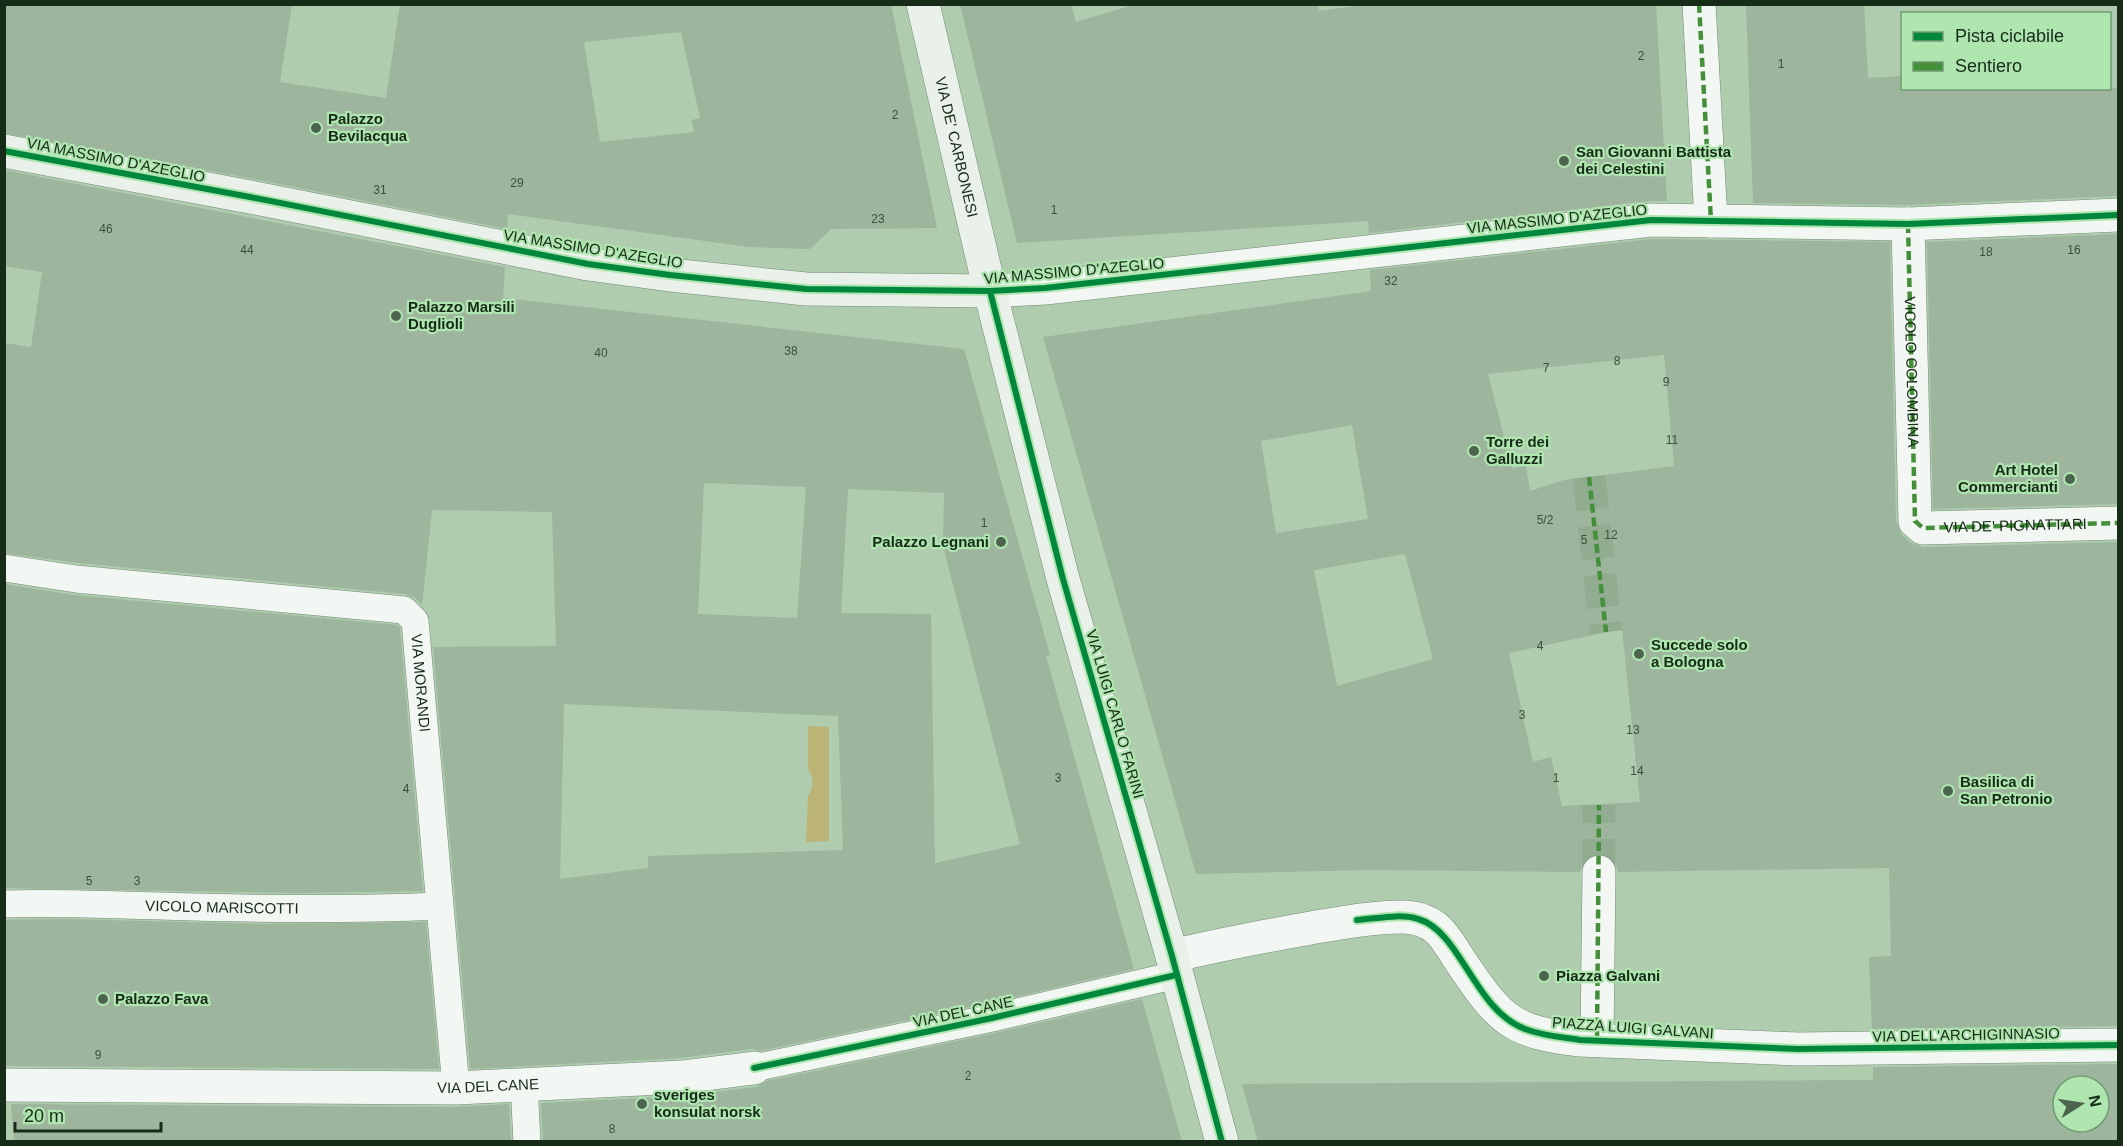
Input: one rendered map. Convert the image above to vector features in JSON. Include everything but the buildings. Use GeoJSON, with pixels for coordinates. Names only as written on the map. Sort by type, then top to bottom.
{"type":"FeatureCollection","features":[{"type":"Feature","properties":{"kind":"street","name":"VIA DE' CARBONESI"},"geometry":{"type":"LineString","coordinates":[[923,4],[990,291]]}},
{"type":"Feature","properties":{"kind":"street"},"geometry":{"type":"LineString","coordinates":[[1699,4],[1711,221]]}},
{"type":"Feature","properties":{"kind":"street","name":"VIA MASSIMO D'AZEGLIO"},"geometry":{"type":"LineString","coordinates":[[4,151],[262,199],[588,264],[806,289],[990,291],[1045,288],[1651,220],[1908,224],[2118,215]]}},
{"type":"Feature","properties":{"kind":"street","name":"VICOLO COLOMBINA"},"geometry":{"type":"LineString","coordinates":[[1908,224],[1915,521]]}},
{"type":"Feature","properties":{"kind":"street","name":"VIA LUIGI CARLO FARINI"},"geometry":{"type":"LineString","coordinates":[[990,291],[1063,579],[1174,965],[1222,1142]]}},
{"type":"Feature","properties":{"kind":"street","name":"VIA DE' PIGNATTARI"},"geometry":{"type":"LineString","coordinates":[[1915,521],[1923,528],[2118,523]]}},
{"type":"Feature","properties":{"kind":"street","name":"PIAZZA LUIGI GALVANI"},"geometry":{"type":"LineString","coordinates":[[1597,1040],[1599,872]]}},
{"type":"Feature","properties":{"kind":"street","name":"PIAZZA LUIGI GALVANI"},"geometry":{"type":"LineString","coordinates":[[1174,965],[1232,941],[1358,920],[1404,916],[1418,919],[1437,928],[1487,1001],[1506,1018],[1524,1029],[1549,1036],[1597,1040],[1814,1049]]}},
{"type":"Feature","properties":{"kind":"street","name":"VIA DELL'ARCHIGINNASIO"},"geometry":{"type":"LineString","coordinates":[[1814,1049],[2118,1045]]}},
{"type":"Feature","properties":{"kind":"street","name":"VIA DEL CANE"},"geometry":{"type":"LineString","coordinates":[[4,1085],[456,1088],[682,1077],[754,1068]]}},
{"type":"Feature","properties":{"kind":"lane","name":"VIA MORANDI"},"geometry":{"type":"LineString","coordinates":[[4,568],[76,579],[404,610],[415,621],[456,1088]]}},
{"type":"Feature","properties":{"kind":"lane","name":"VICOLO MARISCOTTI"},"geometry":{"type":"LineString","coordinates":[[4,904],[439,906]]}},
{"type":"Feature","properties":{"kind":"lane","name":"VIA DEL CANE"},"geometry":{"type":"LineString","coordinates":[[754,1068],[981,1021],[1174,965]]}},
{"type":"Feature","properties":{"kind":"lane"},"geometry":{"type":"LineString","coordinates":[[524,1084],[527,1142]]}},
{"type":"Feature","properties":{"kind":"shaded area"},"geometry":{"type":"Polygon","coordinates":[[[808,726],[829,727],[829,841],[806,842],[808,796],[812,782],[808,769],[808,726]]]}},
{"type":"Feature","properties":{"kind":"tunnel"},"geometry":{"type":"LineString","coordinates":[[1589,477],[1606,632]]}},
{"type":"Feature","properties":{"kind":"tunnel"},"geometry":{"type":"LineString","coordinates":[[1599,805],[1599,872]]}},
{"type":"Feature","properties":{"kind":"marked path"},"geometry":{"type":"LineString","coordinates":[[1699,4],[1711,221]]}},
{"type":"Feature","properties":{"kind":"marked path"},"geometry":{"type":"LineString","coordinates":[[1908,224],[1915,521],[1923,528],[2118,523]]}},
{"type":"Feature","properties":{"kind":"marked path"},"geometry":{"type":"LineString","coordinates":[[1589,477],[1606,632]]}},
{"type":"Feature","properties":{"kind":"marked path"},"geometry":{"type":"LineString","coordinates":[[1597,1040],[1599,805]]}},
{"type":"Feature","properties":{"kind":"cycle path"},"geometry":{"type":"LineString","coordinates":[[4,151],[588,264],[806,289],[990,291],[1045,288],[1651,220],[1908,224],[2118,215]]}},
{"type":"Feature","properties":{"kind":"cycle path"},"geometry":{"type":"LineString","coordinates":[[990,291],[1063,579],[1172,956],[1222,1142]]}},
{"type":"Feature","properties":{"kind":"cycle path"},"geometry":{"type":"LineString","coordinates":[[1357,920],[1403,916],[1418,919],[1433,926],[1446,939],[1480,989],[1508,1019],[1525,1029],[1552,1036],[1580,1040],[1798,1049],[2118,1045]]}},
{"type":"Feature","properties":{"kind":"cycle path"},"geometry":{"type":"LineString","coordinates":[[754,1068],[992,1018],[1176,975]]}},
{"type":"Feature","properties":{"kind":"place","name":"Palazzo Bevilacqua"},"geometry":{"type":"Point","coordinates":[316,128]}},
{"type":"Feature","properties":{"kind":"place","name":"San Giovanni Battista dei Celestini"},"geometry":{"type":"Point","coordinates":[1564,161]}},
{"type":"Feature","properties":{"kind":"place","name":"Palazzo Marsili Duglioli"},"geometry":{"type":"Point","coordinates":[396,316]}},
{"type":"Feature","properties":{"kind":"place","name":"Torre dei Galluzzi"},"geometry":{"type":"Point","coordinates":[1474,451]}},
{"type":"Feature","properties":{"kind":"place","name":"Art Hotel Commercianti"},"geometry":{"type":"Point","coordinates":[2070,479]}},
{"type":"Feature","properties":{"kind":"place","name":"Palazzo Legnani"},"geometry":{"type":"Point","coordinates":[1001,542]}},
{"type":"Feature","properties":{"kind":"place","name":"Succede solo a Bologna"},"geometry":{"type":"Point","coordinates":[1639,654]}},
{"type":"Feature","properties":{"kind":"place","name":"Basilica di San Petronio"},"geometry":{"type":"Point","coordinates":[1948,791]}},
{"type":"Feature","properties":{"kind":"place","name":"Piazza Galvani"},"geometry":{"type":"Point","coordinates":[1544,976]}},
{"type":"Feature","properties":{"kind":"place","name":"Palazzo Fava"},"geometry":{"type":"Point","coordinates":[103,999]}},
{"type":"Feature","properties":{"kind":"place","name":"sveriges konsulat norsk"},"geometry":{"type":"Point","coordinates":[642,1104]}}]}
